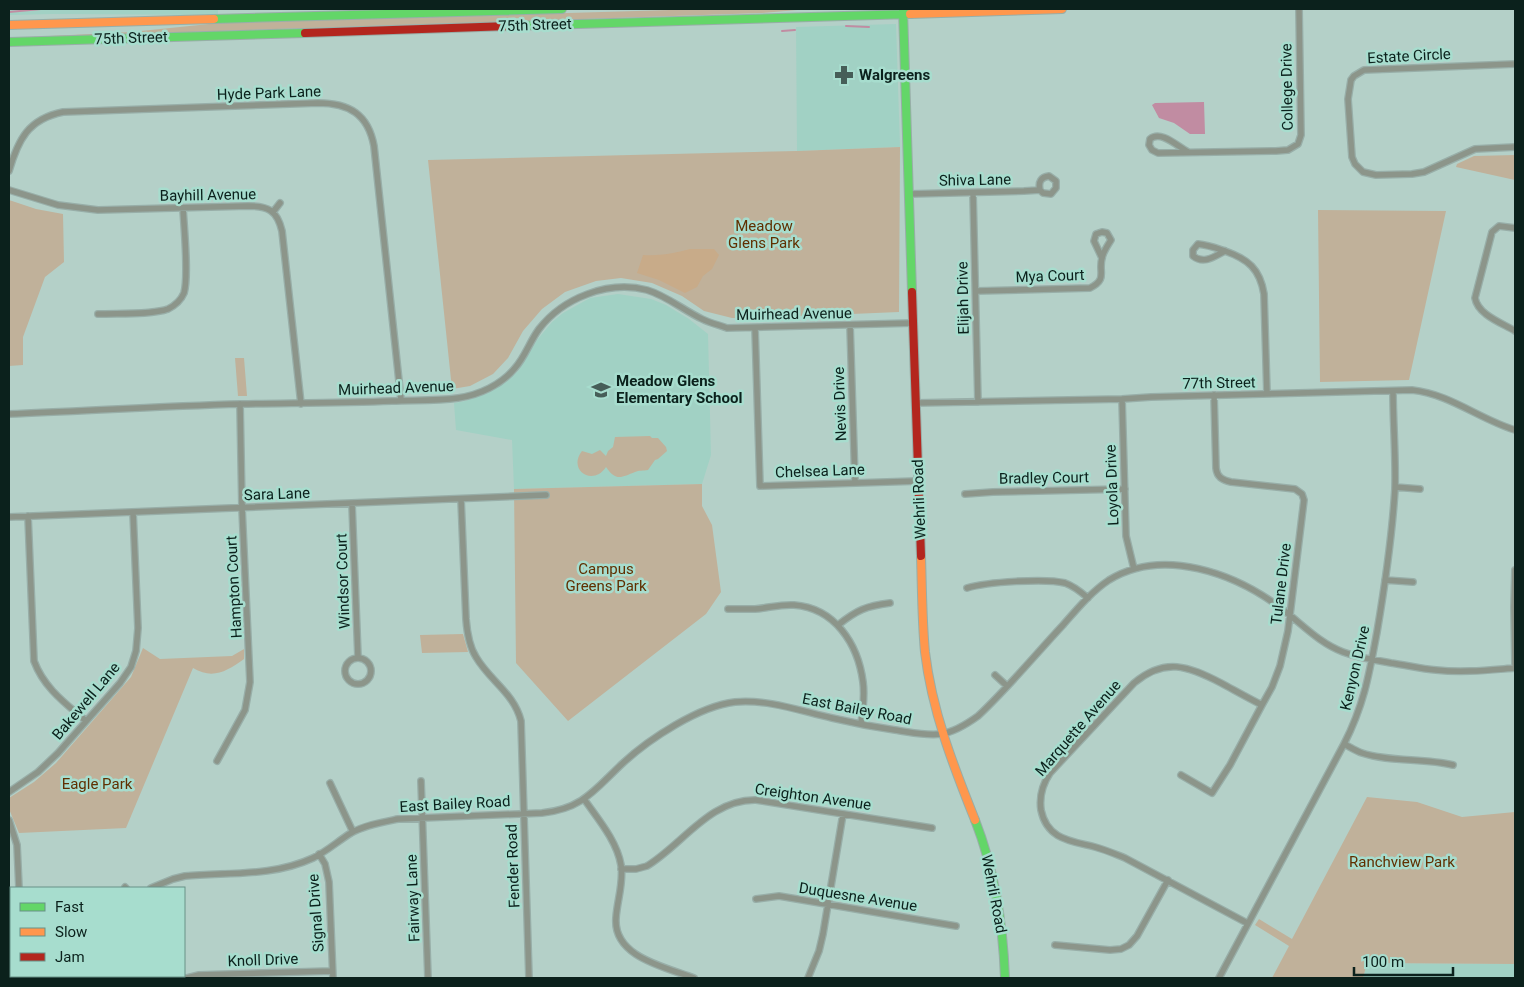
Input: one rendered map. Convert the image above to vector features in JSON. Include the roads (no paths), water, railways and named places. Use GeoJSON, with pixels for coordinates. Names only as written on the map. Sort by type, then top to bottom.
{"type":"FeatureCollection","features":[{"type":"Feature","properties":{"kind":"main road","name":"75th Street"},"geometry":{"type":"LineString","coordinates":[[9,25],[562,9]]}},
{"type":"Feature","properties":{"kind":"main road","name":"75th Street"},"geometry":{"type":"LineString","coordinates":[[9,42],[903,11],[1062,9]]}},
{"type":"Feature","properties":{"kind":"main road","name":"Wehrli Road"},"geometry":{"type":"LineString","coordinates":[[903,11],[925,650],[929,678],[942,734],[987,855],[1000,915],[1005,978]]}},
{"type":"Feature","properties":{"kind":"street","name":"College Drive"},"geometry":{"type":"LineString","coordinates":[[1188,152],[1161,135],[1150,139],[1152,150],[1158,153],[1288,150],[1298,144],[1301,135],[1298,9]]}},
{"type":"Feature","properties":{"kind":"street","name":"Estate Circle"},"geometry":{"type":"LineString","coordinates":[[1515,64],[1364,70],[1351,80],[1348,99],[1352,157],[1359,168],[1368,174],[1412,174],[1424,172],[1475,149],[1515,148]]}},
{"type":"Feature","properties":{"kind":"street","name":"Hyde Park Lane"},"geometry":{"type":"LineString","coordinates":[[9,171],[15,150],[28,129],[44,118],[63,112],[318,103],[338,105],[354,111],[365,122],[372,136],[374,146],[401,400]]}},
{"type":"Feature","properties":{"kind":"street","name":"Bayhill Avenue"},"geometry":{"type":"LineString","coordinates":[[9,190],[42,201],[82,208],[118,210],[260,206],[273,212],[278,218],[282,231],[301,404]]}},
{"type":"Feature","properties":{"kind":"street","name":"Shiva Lane"},"geometry":{"type":"LineString","coordinates":[[909,194],[1040,190]]}},
{"type":"Feature","properties":{"kind":"street","name":"Elijah Drive"},"geometry":{"type":"LineString","coordinates":[[973,193],[978,402]]}},
{"type":"Feature","properties":{"kind":"street"},"geometry":{"type":"LineString","coordinates":[[273,212],[280,203]]}},
{"type":"Feature","properties":{"kind":"street"},"geometry":{"type":"LineString","coordinates":[[98,314],[159,311],[170,308],[184,294],[186,278],[183,208]]}},
{"type":"Feature","properties":{"kind":"street"},"geometry":{"type":"LineString","coordinates":[[1515,228],[1503,225],[1492,232],[1475,298],[1476,305],[1482,311],[1515,331]]}},
{"type":"Feature","properties":{"kind":"street"},"geometry":{"type":"LineString","coordinates":[[1225,251],[1205,260],[1198,260],[1193,256],[1193,250],[1198,244],[1207,245],[1225,251],[1236,255],[1252,266],[1262,284],[1264,294],[1267,394]]}},
{"type":"Feature","properties":{"kind":"street","name":"Mya Court"},"geometry":{"type":"LineString","coordinates":[[976,291],[1090,288],[1098,284],[1102,276],[1102,258]]}},
{"type":"Feature","properties":{"kind":"street","name":"Muirhead Avenue"},"geometry":{"type":"LineString","coordinates":[[9,414],[240,404],[301,404],[460,398],[489,389],[515,368],[532,339],[554,314],[571,302],[588,294],[609,289],[646,290],[712,323],[727,328],[913,323]]}},
{"type":"Feature","properties":{"kind":"street"},"geometry":{"type":"LineString","coordinates":[[178,301],[184,306]]}},
{"type":"Feature","properties":{"kind":"street","name":"Nevis Drive"},"geometry":{"type":"LineString","coordinates":[[850,325],[855,482]]}},
{"type":"Feature","properties":{"kind":"street","name":"Chelsea Lane"},"geometry":{"type":"LineString","coordinates":[[755,328],[760,486],[918,480]]}},
{"type":"Feature","properties":{"kind":"street","name":"Kenyon Drive"},"geometry":{"type":"LineString","coordinates":[[1219,978],[1354,725],[1364,699],[1386,580],[1395,487],[1392,391]]}},
{"type":"Feature","properties":{"kind":"street","name":"77th Street"},"geometry":{"type":"LineString","coordinates":[[915,403],[1418,391],[1452,400],[1487,419],[1515,430]]}},
{"type":"Feature","properties":{"kind":"street","name":"Tulane Drive"},"geometry":{"type":"LineString","coordinates":[[1181,775],[1212,793],[1230,765],[1272,687],[1280,666],[1290,615],[1304,498],[1295,489],[1231,482],[1219,477],[1216,468],[1214,395]]}},
{"type":"Feature","properties":{"kind":"street","name":"Loyola Drive"},"geometry":{"type":"LineString","coordinates":[[1122,399],[1127,542],[1134,569]]}},
{"type":"Feature","properties":{"kind":"street","name":"Hampton Court"},"geometry":{"type":"LineString","coordinates":[[218,762],[244,710],[250,692],[242,508],[240,404]]}},
{"type":"Feature","properties":{"kind":"street"},"geometry":{"type":"LineString","coordinates":[[1395,487],[1420,489]]}},
{"type":"Feature","properties":{"kind":"street","name":"Bradley Court"},"geometry":{"type":"LineString","coordinates":[[965,494],[1125,489]]}},
{"type":"Feature","properties":{"kind":"street","name":"Sara Lane"},"geometry":{"type":"LineString","coordinates":[[9,517],[546,495]]}},
{"type":"Feature","properties":{"kind":"street","name":"Fender Road"},"geometry":{"type":"LineString","coordinates":[[461,499],[467,632],[477,659],[508,694],[520,716],[529,978]]}},
{"type":"Feature","properties":{"kind":"street","name":"Windsor Court"},"geometry":{"type":"LineString","coordinates":[[352,504],[358,657]]}},
{"type":"Feature","properties":{"kind":"street","name":"Bakewell Lane"},"geometry":{"type":"LineString","coordinates":[[9,792],[38,772],[86,721],[124,678],[131,667],[136,651],[138,628],[133,512]]}},
{"type":"Feature","properties":{"kind":"street"},"geometry":{"type":"LineString","coordinates":[[28,516],[34,661],[39,674],[47,685],[86,721]]}},
{"type":"Feature","properties":{"kind":"street","name":"East Bailey Road"},"geometry":{"type":"LineString","coordinates":[[153,887],[185,876],[273,871],[288,867],[320,854],[353,832],[384,822],[422,817],[550,812],[565,809],[575,805],[594,792],[624,763],[651,741],[700,712],[718,706],[739,702],[762,702],[861,724],[919,734],[942,734],[971,722],[986,709],[1088,598],[1109,580],[1134,569],[1148,566],[1174,565],[1209,572],[1246,587],[1290,615],[1317,638],[1344,652],[1372,659],[1444,671],[1484,671],[1515,668]]}},
{"type":"Feature","properties":{"kind":"street"},"geometry":{"type":"LineString","coordinates":[[1515,570],[1515,664]]}},
{"type":"Feature","properties":{"kind":"street"},"geometry":{"type":"LineString","coordinates":[[1386,580],[1413,582]]}},
{"type":"Feature","properties":{"kind":"street"},"geometry":{"type":"LineString","coordinates":[[967,588],[990,583],[1051,581],[1072,586],[1088,598]]}},
{"type":"Feature","properties":{"kind":"street"},"geometry":{"type":"LineString","coordinates":[[838,625],[862,608],[890,604]]}},
{"type":"Feature","properties":{"kind":"street"},"geometry":{"type":"LineString","coordinates":[[728,609],[755,609],[795,605],[816,610],[838,625],[850,640],[861,670],[864,692],[861,724]]}},
{"type":"Feature","properties":{"kind":"street"},"geometry":{"type":"LineString","coordinates":[[358,657],[366,660],[371,668],[368,680],[359,684],[351,682],[344,671],[350,660],[358,657]]}},
{"type":"Feature","properties":{"kind":"street","name":"Marquette Avenue"},"geometry":{"type":"LineString","coordinates":[[1247,923],[1168,880],[1108,851],[1068,841],[1047,825],[1040,801],[1041,791],[1046,779],[1134,683],[1143,675],[1159,668],[1175,666],[1196,670],[1262,705]]}},
{"type":"Feature","properties":{"kind":"street"},"geometry":{"type":"LineString","coordinates":[[995,676],[1007,686]]}},
{"type":"Feature","properties":{"kind":"street"},"geometry":{"type":"LineString","coordinates":[[1344,744],[1358,752],[1372,756],[1453,765]]}},
{"type":"Feature","properties":{"kind":"street","name":"Fairway Lane"},"geometry":{"type":"LineString","coordinates":[[421,781],[428,978]]}},
{"type":"Feature","properties":{"kind":"street"},"geometry":{"type":"LineString","coordinates":[[330,783],[353,832]]}},
{"type":"Feature","properties":{"kind":"street"},"geometry":{"type":"LineString","coordinates":[[584,799],[614,843],[621,869],[616,919],[617,931],[622,943],[637,956],[694,978]]}},
{"type":"Feature","properties":{"kind":"street","name":"Creighton Avenue"},"geometry":{"type":"LineString","coordinates":[[621,869],[636,869],[647,866],[718,809],[736,802],[756,800],[932,828]]}},
{"type":"Feature","properties":{"kind":"street"},"geometry":{"type":"LineString","coordinates":[[808,978],[819,951],[843,814]]}},
{"type":"Feature","properties":{"kind":"street"},"geometry":{"type":"LineString","coordinates":[[9,820],[17,845],[19,887]]}},
{"type":"Feature","properties":{"kind":"street","name":"Signal Drive"},"geometry":{"type":"LineString","coordinates":[[320,854],[330,882],[332,970]]}},
{"type":"Feature","properties":{"kind":"street"},"geometry":{"type":"LineString","coordinates":[[1055,945],[1110,950],[1121,949],[1128,945],[1137,936],[1168,880]]}},
{"type":"Feature","properties":{"kind":"street","name":"Duquesne Avenue"},"geometry":{"type":"LineString","coordinates":[[756,899],[779,896],[956,926]]}},
{"type":"Feature","properties":{"kind":"street"},"geometry":{"type":"LineString","coordinates":[[332,970],[333,978]]}},
{"type":"Feature","properties":{"kind":"street","name":"Knoll Drive"},"geometry":{"type":"LineString","coordinates":[[187,978],[199,975],[265,975],[332,970]]}},
{"type":"Feature","properties":{"kind":"waterway"},"geometry":{"type":"LineString","coordinates":[[9,12],[41,9],[98,9]]}},
{"type":"Feature","properties":{"kind":"waterway"},"geometry":{"type":"LineString","coordinates":[[846,26],[869,27]]}},
{"type":"Feature","properties":{"kind":"waterway"},"geometry":{"type":"LineString","coordinates":[[782,31],[795,30]]}},
{"type":"Feature","properties":{"kind":"place","name":"Walgreens"},"geometry":{"type":"Point","coordinates":[844,75]}},
{"type":"Feature","properties":{"kind":"place","name":"Meadow Glens Elementary School"},"geometry":{"type":"Point","coordinates":[601,390]}},
{"type":"Feature","properties":{"kind":"park label","name":"Meadow Glens Park"},"geometry":{"type":"Point","coordinates":[764,234]}},
{"type":"Feature","properties":{"kind":"park label","name":"Campus Greens Park"},"geometry":{"type":"Point","coordinates":[606,578]}},
{"type":"Feature","properties":{"kind":"park label","name":"Eagle Park"},"geometry":{"type":"Point","coordinates":[97,784]}},
{"type":"Feature","properties":{"kind":"park label","name":"Ranchview Park"},"geometry":{"type":"Point","coordinates":[1402,862]}}]}
